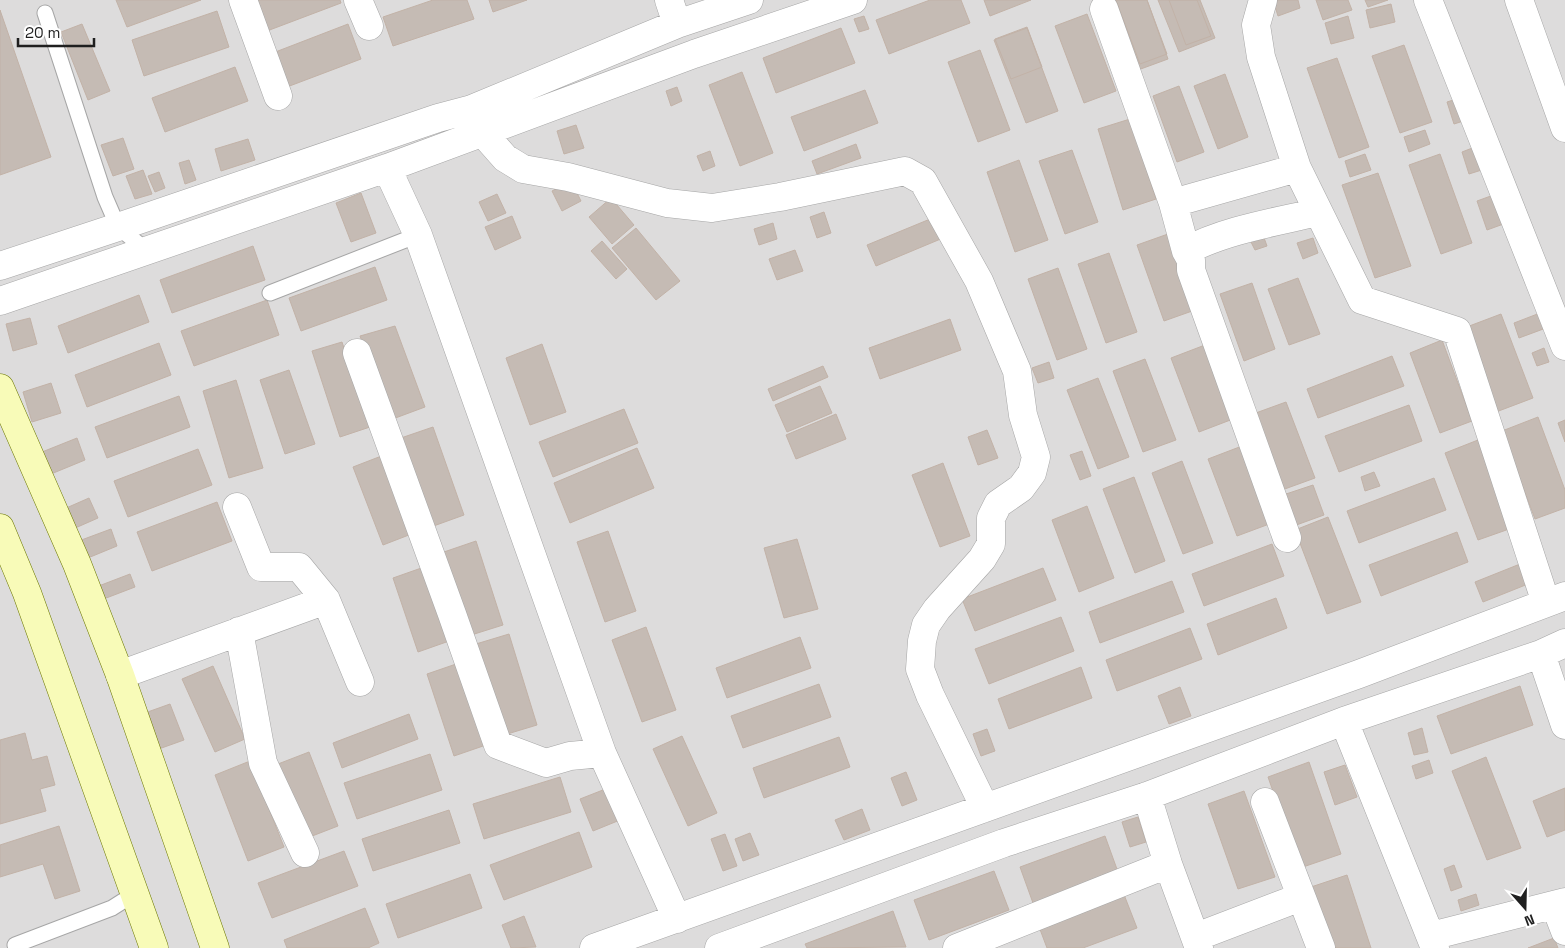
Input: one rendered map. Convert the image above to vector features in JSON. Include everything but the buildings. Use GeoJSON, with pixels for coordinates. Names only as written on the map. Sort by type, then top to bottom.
{"type":"FeatureCollection","features":[{"type":"Feature","properties":{"kind":"street"},"geometry":{"type":"LineString","coordinates":[[243,0],[278,96]]}},
{"type":"Feature","properties":{"kind":"street"},"geometry":{"type":"LineString","coordinates":[[358,0],[369,26]]}},
{"type":"Feature","properties":{"kind":"street"},"geometry":{"type":"LineString","coordinates":[[0,301],[387,168],[477,121],[673,12],[748,0]]}},
{"type":"Feature","properties":{"kind":"street"},"geometry":{"type":"LineString","coordinates":[[0,266],[118,228],[438,118],[477,121],[694,54],[853,0]]}},
{"type":"Feature","properties":{"kind":"street"},"geometry":{"type":"LineString","coordinates":[[594,948],[1350,677],[1556,600],[1458,331],[1362,300],[1318,212],[1297,168],[1261,57],[1256,25],[1263,0]]}},
{"type":"Feature","properties":{"kind":"street"},"geometry":{"type":"LineString","coordinates":[[1428,0],[1565,346]]}},
{"type":"Feature","properties":{"kind":"street"},"geometry":{"type":"LineString","coordinates":[[1519,0],[1565,128]]}},
{"type":"Feature","properties":{"kind":"street"},"geometry":{"type":"LineString","coordinates":[[1104,9],[1173,203],[1192,270],[1287,538]]}},
{"type":"Feature","properties":{"kind":"street"},"geometry":{"type":"LineString","coordinates":[[477,121],[506,158],[523,169],[568,177],[667,203],[712,208],[780,197],[905,171],[923,182],[980,281],[1017,371],[1023,415],[1036,457],[1032,473],[1021,488],[998,504],[991,518],[990,544],[982,559],[926,625],[922,641],[920,669],[930,695],[985,808]]}},
{"type":"Feature","properties":{"kind":"street"},"geometry":{"type":"LineString","coordinates":[[387,168],[418,235],[602,753],[677,919]]}},
{"type":"Feature","properties":{"kind":"street"},"geometry":{"type":"LineString","coordinates":[[1173,203],[1297,168]]}},
{"type":"Feature","properties":{"kind":"street"},"geometry":{"type":"LineString","coordinates":[[1186,251],[1201,243],[1261,225],[1318,212]]}},
{"type":"Feature","properties":{"kind":"street"},"geometry":{"type":"LineString","coordinates":[[357,353],[498,745],[546,763],[570,756],[602,753]]}},
{"type":"Feature","properties":{"kind":"street"},"geometry":{"type":"LineString","coordinates":[[0,388],[77,564],[120,675],[214,948]]}},
{"type":"Feature","properties":{"kind":"street"},"geometry":{"type":"LineString","coordinates":[[237,507],[261,568],[299,567],[326,600],[360,682]]}},
{"type":"Feature","properties":{"kind":"street"},"geometry":{"type":"LineString","coordinates":[[0,528],[27,594],[154,948]]}},
{"type":"Feature","properties":{"kind":"street"},"geometry":{"type":"LineString","coordinates":[[120,675],[326,600]]}},
{"type":"Feature","properties":{"kind":"street"},"geometry":{"type":"LineString","coordinates":[[239,631],[264,763],[305,853]]}},
{"type":"Feature","properties":{"kind":"street"},"geometry":{"type":"LineString","coordinates":[[719,948],[1004,843],[1147,796],[1344,721],[1553,649],[1565,725]]}},
{"type":"Feature","properties":{"kind":"street"},"geometry":{"type":"LineString","coordinates":[[1344,721],[1433,942],[1560,904],[1565,931]]}},
{"type":"Feature","properties":{"kind":"street"},"geometry":{"type":"LineString","coordinates":[[1147,796],[1168,864],[1198,942],[1301,897]]}},
{"type":"Feature","properties":{"kind":"street"},"geometry":{"type":"LineString","coordinates":[[1265,802],[1321,948]]}},
{"type":"Feature","properties":{"kind":"street"},"geometry":{"type":"LineString","coordinates":[[957,948],[1168,864]]}},
{"type":"Feature","properties":{"kind":"lane"},"geometry":{"type":"LineString","coordinates":[[45,13],[105,197],[118,228],[146,250]]}},
{"type":"Feature","properties":{"kind":"lane"},"geometry":{"type":"LineString","coordinates":[[270,293],[418,235]]}},
{"type":"Feature","properties":{"kind":"lane"},"geometry":{"type":"LineString","coordinates":[[15,945],[112,908],[134,894]]}},
{"type":"Feature","properties":{"kind":"shaded area"},"geometry":{"type":"Polygon","coordinates":[[[0,0],[1565,0],[1565,948],[0,948],[0,0]]]}}]}
